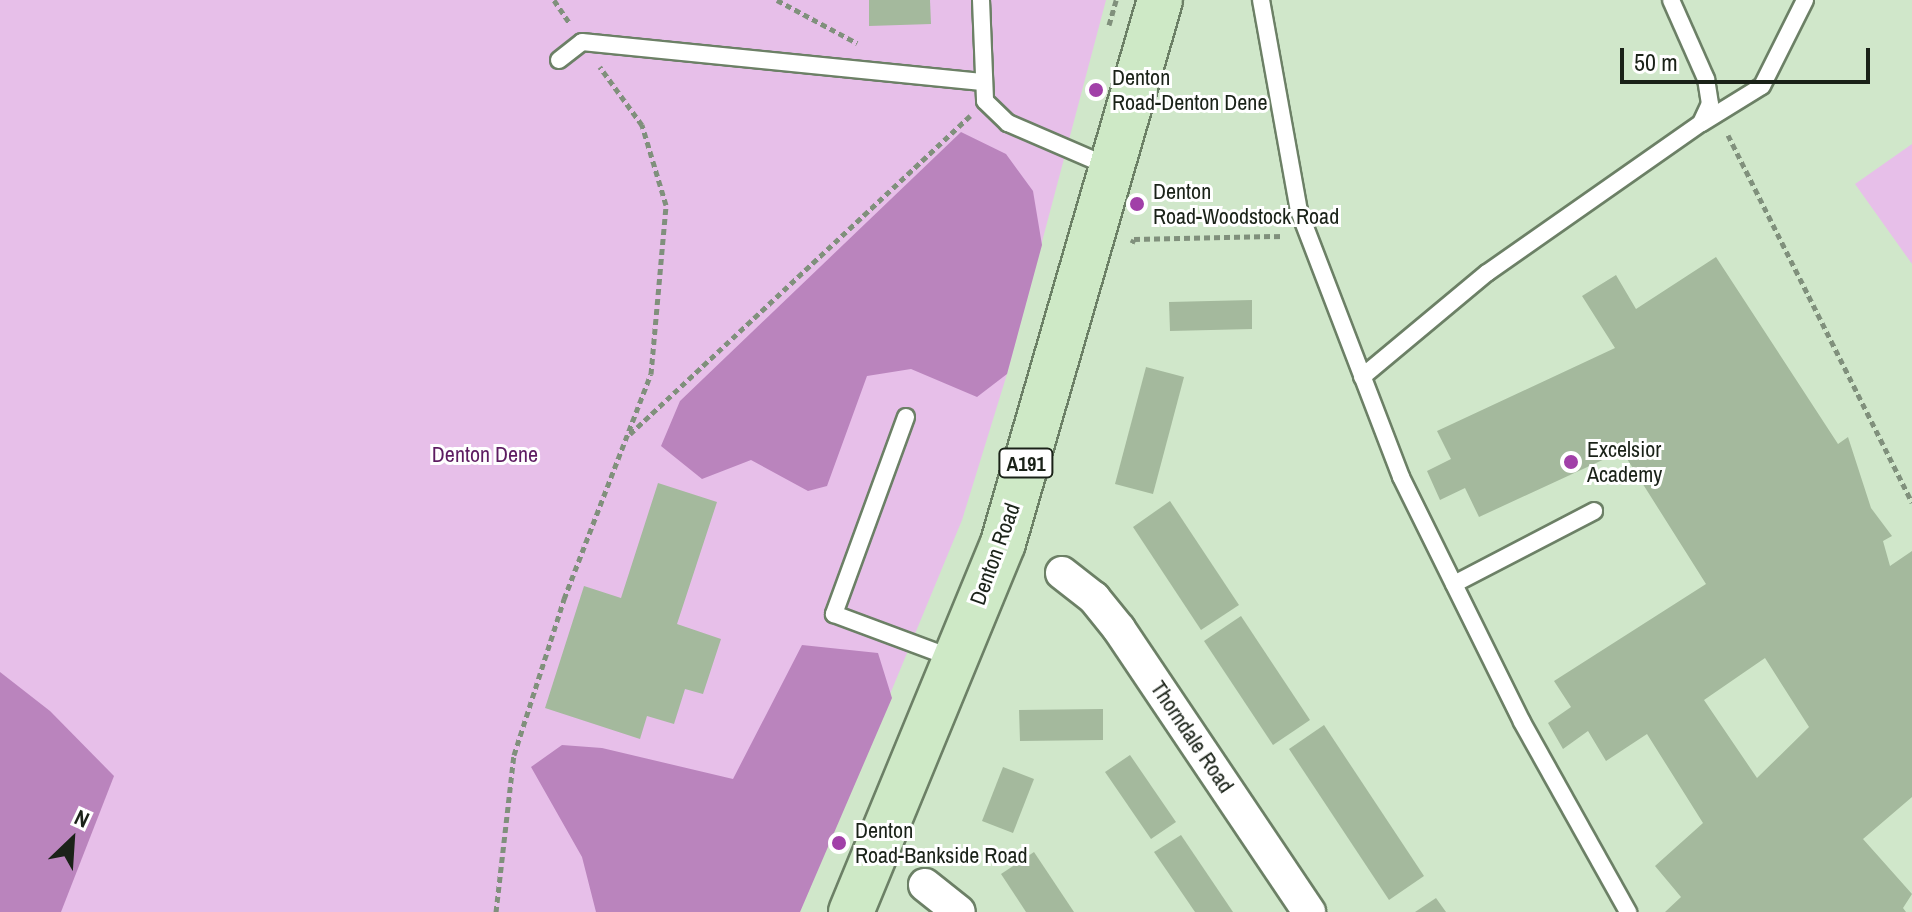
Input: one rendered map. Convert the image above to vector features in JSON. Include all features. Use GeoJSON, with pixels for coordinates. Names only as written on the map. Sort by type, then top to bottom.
{"type":"FeatureCollection","features":[{"type":"Feature","properties":{"kind":"main road","name":"Denton Road"},"geometry":{"type":"LineString","coordinates":[[851,912],[1003,543],[1160,0]]}},
{"type":"Feature","properties":{"kind":"street","name":"Thorndale Road"},"geometry":{"type":"LineString","coordinates":[[1062,573],[1094,598],[1119,629],[1309,912]]}},
{"type":"Feature","properties":{"kind":"street"},"geometry":{"type":"LineString","coordinates":[[925,885],[959,912]]}},
{"type":"Feature","properties":{"kind":"lane"},"geometry":{"type":"LineString","coordinates":[[981,0],[985,101],[1008,123],[1110,167]]}},
{"type":"Feature","properties":{"kind":"lane"},"geometry":{"type":"LineString","coordinates":[[1261,0],[1299,211],[1401,477],[1551,776],[1628,912]]}},
{"type":"Feature","properties":{"kind":"lane"},"geometry":{"type":"LineString","coordinates":[[1671,0],[1706,79],[1710,104],[1701,123]]}},
{"type":"Feature","properties":{"kind":"lane"},"geometry":{"type":"LineString","coordinates":[[1362,377],[1487,273],[1701,123],[1762,86],[1805,0]]}},
{"type":"Feature","properties":{"kind":"lane"},"geometry":{"type":"LineString","coordinates":[[559,60],[582,42],[982,82]]}},
{"type":"Feature","properties":{"kind":"lane"},"geometry":{"type":"LineString","coordinates":[[906,417],[834,614],[955,659]]}},
{"type":"Feature","properties":{"kind":"lane"},"geometry":{"type":"LineString","coordinates":[[1454,584],[1594,511]]}},
{"type":"Feature","properties":{"kind":"path"},"geometry":{"type":"LineString","coordinates":[[496,912],[514,755],[564,599],[651,374],[666,205],[642,125],[554,0]]}},
{"type":"Feature","properties":{"kind":"path"},"geometry":{"type":"LineString","coordinates":[[1105,40],[1116,0]]}},
{"type":"Feature","properties":{"kind":"path"},"geometry":{"type":"LineString","coordinates":[[626,438],[985,101]]}},
{"type":"Feature","properties":{"kind":"path"},"geometry":{"type":"LineString","coordinates":[[1717,113],[1912,503]]}},
{"type":"Feature","properties":{"kind":"path"},"geometry":{"type":"LineString","coordinates":[[1134,239],[1308,236]]}},
{"type":"Feature","properties":{"kind":"green space","name":"Denton Dene"},"geometry":{"type":"Polygon","coordinates":[[[0,0],[1106,0],[1007,374],[962,520],[800,912],[0,912],[0,0]]]}},
{"type":"Feature","properties":{"kind":"green space"},"geometry":{"type":"Polygon","coordinates":[[[1912,144],[1912,264],[1855,184],[1912,144]]]}},
{"type":"Feature","properties":{"kind":"shaded area"},"geometry":{"type":"Polygon","coordinates":[[[961,132],[1006,154],[1033,191],[1042,245],[1007,374],[977,397],[911,369],[867,376],[827,486],[808,491],[751,460],[702,479],[661,446],[680,401],[961,132]]]}},
{"type":"Feature","properties":{"kind":"shaded area"},"geometry":{"type":"Polygon","coordinates":[[[802,645],[878,653],[892,698],[800,912],[596,912],[582,857],[531,767],[562,745],[602,748],[733,779],[802,645]]]}},
{"type":"Feature","properties":{"kind":"shaded area"},"geometry":{"type":"Polygon","coordinates":[[[0,672],[50,711],[114,776],[61,912],[0,912],[0,672]]]}},
{"type":"Feature","properties":{"kind":"building"},"geometry":{"type":"Polygon","coordinates":[[[869,0],[930,0],[931,24],[869,26],[869,0]]]}},
{"type":"Feature","properties":{"kind":"building"},"geometry":{"type":"Polygon","coordinates":[[[1716,257],[1838,444],[1848,437],[1871,508],[1892,536],[1883,541],[1890,566],[1912,551],[1912,797],[1863,839],[1912,894],[1903,908],[1906,912],[1665,912],[1681,897],[1655,866],[1703,823],[1647,734],[1606,761],[1588,731],[1563,749],[1548,723],[1571,707],[1554,681],[1706,584],[1622,451],[1479,517],[1465,488],[1440,500],[1427,471],[1451,459],[1437,431],[1615,348],[1582,296],[1616,275],[1636,309],[1716,257]],[[1765,658],[1704,700],[1757,778],[1809,727],[1765,658]]]}},
{"type":"Feature","properties":{"kind":"building"},"geometry":{"type":"Polygon","coordinates":[[[1252,300],[1252,329],[1170,331],[1169,302],[1252,300]]]}},
{"type":"Feature","properties":{"kind":"building"},"geometry":{"type":"Polygon","coordinates":[[[1146,367],[1184,377],[1153,494],[1115,484],[1146,367]]]}},
{"type":"Feature","properties":{"kind":"building"},"geometry":{"type":"Polygon","coordinates":[[[658,483],[717,502],[677,624],[721,639],[703,694],[685,689],[674,724],[647,716],[640,739],[545,708],[584,586],[621,598],[658,483]]]}},
{"type":"Feature","properties":{"kind":"building"},"geometry":{"type":"Polygon","coordinates":[[[1170,501],[1239,605],[1201,630],[1133,527],[1170,501]]]}},
{"type":"Feature","properties":{"kind":"building"},"geometry":{"type":"Polygon","coordinates":[[[1241,616],[1310,720],[1273,745],[1204,641],[1241,616]]]}},
{"type":"Feature","properties":{"kind":"building"},"geometry":{"type":"Polygon","coordinates":[[[1103,709],[1103,740],[1020,741],[1019,710],[1103,709]]]}},
{"type":"Feature","properties":{"kind":"building"},"geometry":{"type":"Polygon","coordinates":[[[1324,725],[1424,876],[1389,900],[1289,749],[1324,725]]]}},
{"type":"Feature","properties":{"kind":"building"},"geometry":{"type":"Polygon","coordinates":[[[1130,755],[1176,822],[1151,839],[1105,772],[1130,755]]]}},
{"type":"Feature","properties":{"kind":"building"},"geometry":{"type":"Polygon","coordinates":[[[1003,767],[1034,779],[1013,833],[982,821],[1003,767]]]}},
{"type":"Feature","properties":{"kind":"building"},"geometry":{"type":"Polygon","coordinates":[[[1181,835],[1233,912],[1195,912],[1154,852],[1181,835]]]}},
{"type":"Feature","properties":{"kind":"building"},"geometry":{"type":"Polygon","coordinates":[[[1034,852],[1074,912],[1026,912],[1001,874],[1034,852]]]}},
{"type":"Feature","properties":{"kind":"building"},"geometry":{"type":"Polygon","coordinates":[[[1436,898],[1446,912],[1415,912],[1436,898]]]}},
{"type":"Feature","properties":{"kind":"place","name":"Denton Road-Denton Dene"},"geometry":{"type":"Point","coordinates":[1096,90]}},
{"type":"Feature","properties":{"kind":"place","name":"Denton Road-Woodstock Road"},"geometry":{"type":"Point","coordinates":[1137,204]}},
{"type":"Feature","properties":{"kind":"place","name":"Excelsior Academy"},"geometry":{"type":"Point","coordinates":[1571,462]}},
{"type":"Feature","properties":{"kind":"place","name":"Denton Road-Bankside Road"},"geometry":{"type":"Point","coordinates":[839,843]}}]}
